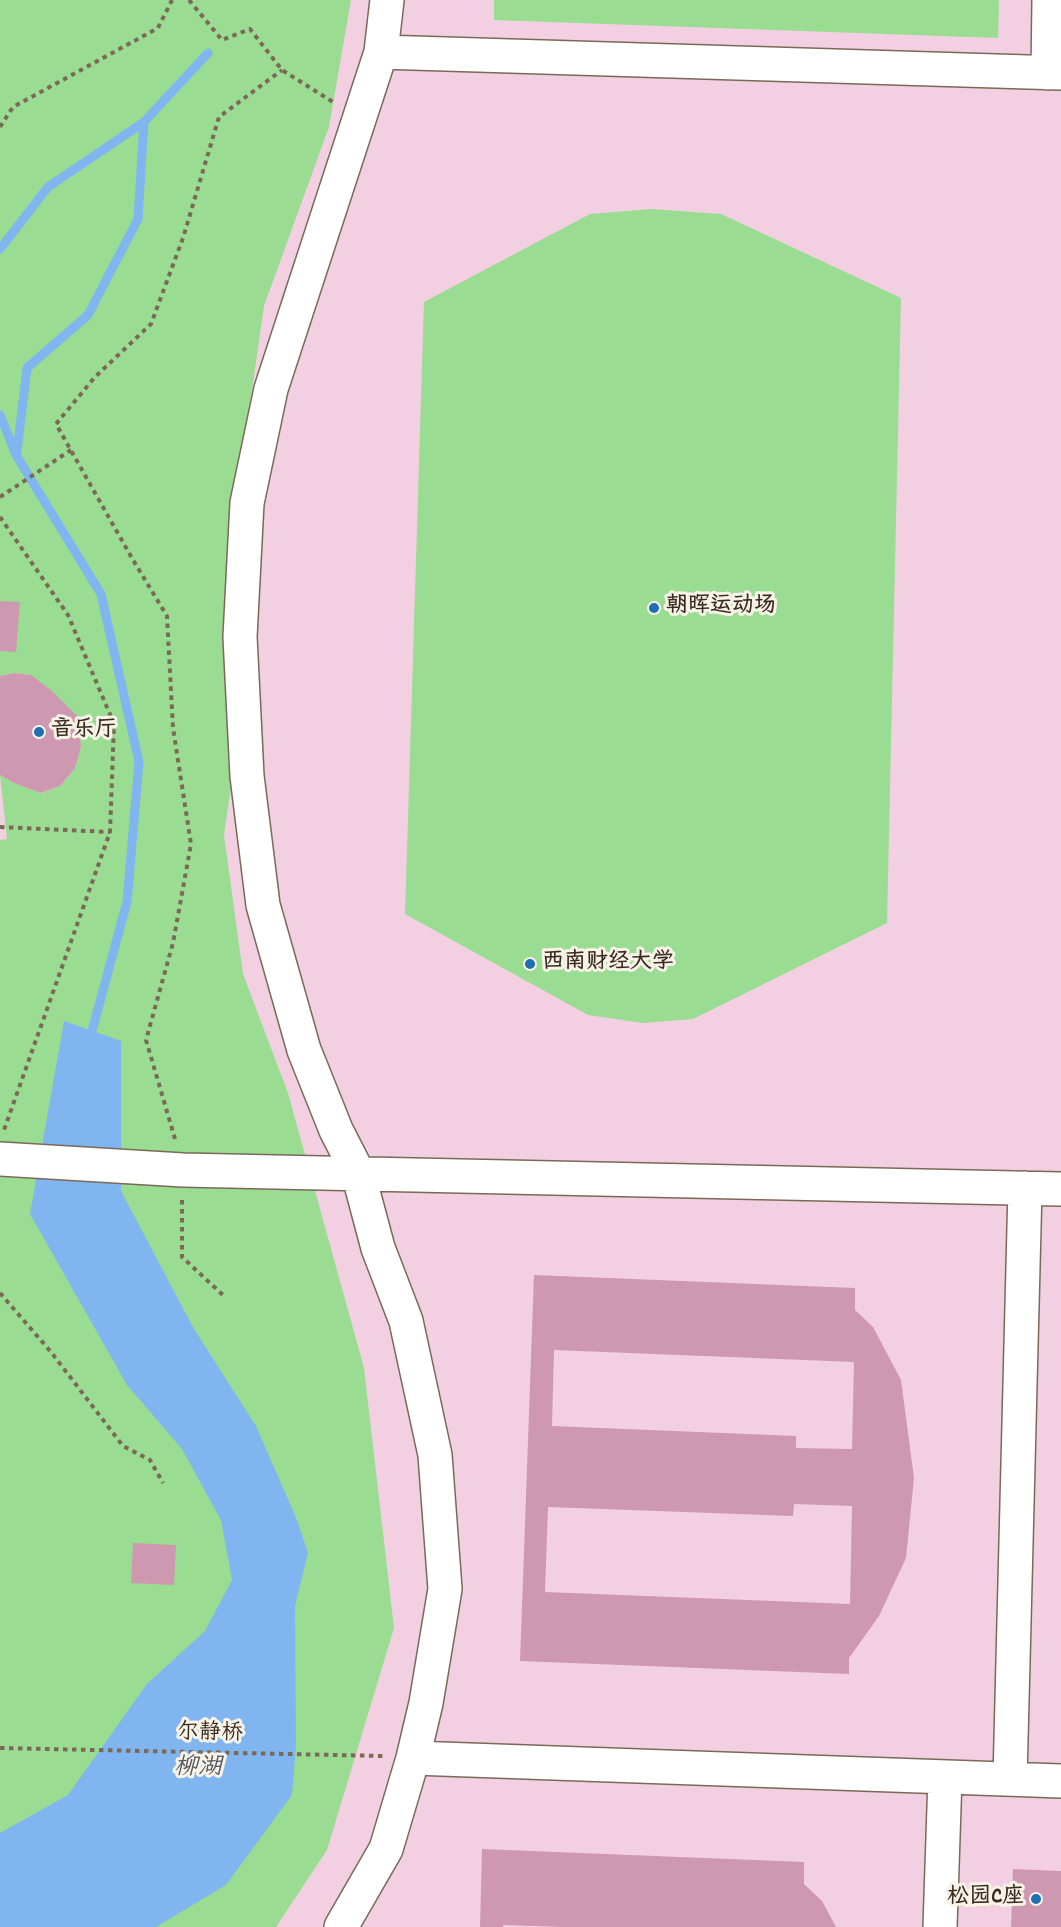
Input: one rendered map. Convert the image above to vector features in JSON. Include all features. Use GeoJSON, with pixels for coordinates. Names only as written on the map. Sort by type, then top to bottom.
{"type":"FeatureCollection","features":[{"type":"Feature","properties":{"kind":"street"},"geometry":{"type":"LineString","coordinates":[[341,1927],[386,1849],[413,1758],[426,1703],[444,1589],[435,1455],[406,1321],[378,1248],[358,1173],[336,1130],[304,1050],[263,905],[246,776],[240,637],[247,503],[271,389],[381,52],[387,0]]}},
{"type":"Feature","properties":{"kind":"street"},"geometry":{"type":"LineString","coordinates":[[381,52],[1054,73],[1049,0]]}},
{"type":"Feature","properties":{"kind":"street"},"geometry":{"type":"LineString","coordinates":[[0,1159],[183,1170],[1061,1189]]}},
{"type":"Feature","properties":{"kind":"street"},"geometry":{"type":"LineString","coordinates":[[1010,1779],[1025,1188]]}},
{"type":"Feature","properties":{"kind":"street"},"geometry":{"type":"LineString","coordinates":[[413,1758],[1061,1781]]}},
{"type":"Feature","properties":{"kind":"street"},"geometry":{"type":"LineString","coordinates":[[939,1927],[945,1777]]}},
{"type":"Feature","properties":{"kind":"path"},"geometry":{"type":"LineString","coordinates":[[0,126],[13,107],[158,28],[172,0]]}},
{"type":"Feature","properties":{"kind":"path"},"geometry":{"type":"LineString","coordinates":[[189,0],[222,40],[250,29],[282,70],[360,118]]}},
{"type":"Feature","properties":{"kind":"path"},"geometry":{"type":"LineString","coordinates":[[224,1296],[182,1257],[183,1170],[146,1040],[173,943],[191,844],[173,729],[167,616],[56,424],[95,377],[151,324],[183,238],[219,117],[282,70]]}},
{"type":"Feature","properties":{"kind":"path"},"geometry":{"type":"LineString","coordinates":[[0,497],[71,450]]}},
{"type":"Feature","properties":{"kind":"path"},"geometry":{"type":"LineString","coordinates":[[0,517],[68,615],[114,724],[110,832],[0,1139]]}},
{"type":"Feature","properties":{"kind":"path"},"geometry":{"type":"LineString","coordinates":[[0,827],[110,832]]}},
{"type":"Feature","properties":{"kind":"path"},"geometry":{"type":"LineString","coordinates":[[0,1293],[51,1352],[123,1446],[150,1460],[163,1484]]}},
{"type":"Feature","properties":{"kind":"path","name":"尔静桥"},"geometry":{"type":"LineString","coordinates":[[0,1748],[81,1748],[413,1758]]}},
{"type":"Feature","properties":{"kind":"shaded area","name":"西南财经大学"},"geometry":{"type":"Polygon","coordinates":[[[0,0],[1061,0],[1061,1927],[0,1927],[0,0]]]}},
{"type":"Feature","properties":{"kind":"green space"},"geometry":{"type":"Polygon","coordinates":[[[0,0],[351,0],[329,127],[264,306],[228,557],[243,704],[224,835],[243,974],[288,1093],[364,1368],[394,1628],[327,1850],[276,1927],[0,1927],[0,840],[7,839],[0,775],[16,784],[42,793],[60,786],[75,768],[81,747],[31,675],[14,673],[0,676],[0,0]]]}},
{"type":"Feature","properties":{"kind":"green space"},"geometry":{"type":"Polygon","coordinates":[[[494,0],[999,0],[998,38],[494,20],[494,0]]]}},
{"type":"Feature","properties":{"kind":"green space","name":"朝晖运动场"},"geometry":{"type":"Polygon","coordinates":[[[652,209],[721,214],[901,298],[887,923],[693,1019],[643,1023],[588,1015],[405,914],[424,302],[590,214],[652,209]]]}},
{"type":"Feature","properties":{"kind":"water","name":"柳湖"},"geometry":{"type":"Polygon","coordinates":[[[64,1021],[121,1041],[121,1191],[194,1329],[256,1426],[297,1520],[308,1553],[295,1606],[296,1744],[292,1795],[226,1885],[156,1927],[0,1927],[0,1833],[68,1795],[147,1684],[205,1631],[232,1580],[221,1520],[182,1449],[127,1385],[30,1214],[64,1021]]]}},
{"type":"Feature","properties":{"kind":"building"},"geometry":{"type":"Polygon","coordinates":[[[0,601],[20,602],[16,652],[0,651],[0,601]]]}},
{"type":"Feature","properties":{"kind":"building","name":"音乐厅"},"geometry":{"type":"Polygon","coordinates":[[[14,673],[31,675],[52,691],[77,716],[81,747],[75,768],[60,786],[41,793],[16,784],[0,775],[0,676],[14,673]]]}},
{"type":"Feature","properties":{"kind":"building"},"geometry":{"type":"Polygon","coordinates":[[[534,1275],[855,1288],[855,1310],[873,1327],[901,1380],[914,1478],[906,1558],[879,1616],[849,1658],[849,1674],[520,1661],[534,1275]],[[554,1350],[552,1426],[796,1436],[796,1448],[852,1449],[854,1362],[554,1350]],[[794,1504],[793,1516],[548,1507],[545,1592],[850,1604],[852,1506],[794,1504]]]}},
{"type":"Feature","properties":{"kind":"building"},"geometry":{"type":"Polygon","coordinates":[[[133,1543],[176,1545],[174,1585],[131,1583],[133,1543]]]}},
{"type":"Feature","properties":{"kind":"building"},"geometry":{"type":"Polygon","coordinates":[[[482,1849],[804,1862],[804,1884],[822,1901],[836,1927],[503,1925],[503,1927],[480,1927],[482,1849]]]}},
{"type":"Feature","properties":{"kind":"building","name":"松园C座"},"geometry":{"type":"Polygon","coordinates":[[[1013,1869],[1061,1871],[1061,1927],[1011,1927],[1013,1869]]]}},
{"type":"Feature","properties":{"kind":"waterway"},"geometry":{"type":"LineString","coordinates":[[0,249],[48,187],[144,122],[208,53]]}},
{"type":"Feature","properties":{"kind":"waterway"},"geometry":{"type":"LineString","coordinates":[[17,452],[27,368],[88,315],[138,219],[144,122]]}},
{"type":"Feature","properties":{"kind":"waterway"},"geometry":{"type":"LineString","coordinates":[[0,415],[16,455],[101,594],[139,762],[127,902],[92,1031]]}},
{"type":"Feature","properties":{"kind":"place","name":"朝晖运动场"},"geometry":{"type":"Point","coordinates":[654,608]}},
{"type":"Feature","properties":{"kind":"place","name":"音乐厅"},"geometry":{"type":"Point","coordinates":[39,732]}},
{"type":"Feature","properties":{"kind":"place","name":"西南财经大学"},"geometry":{"type":"Point","coordinates":[530,964]}},
{"type":"Feature","properties":{"kind":"place","name":"松园C座"},"geometry":{"type":"Point","coordinates":[1036,1899]}}]}
